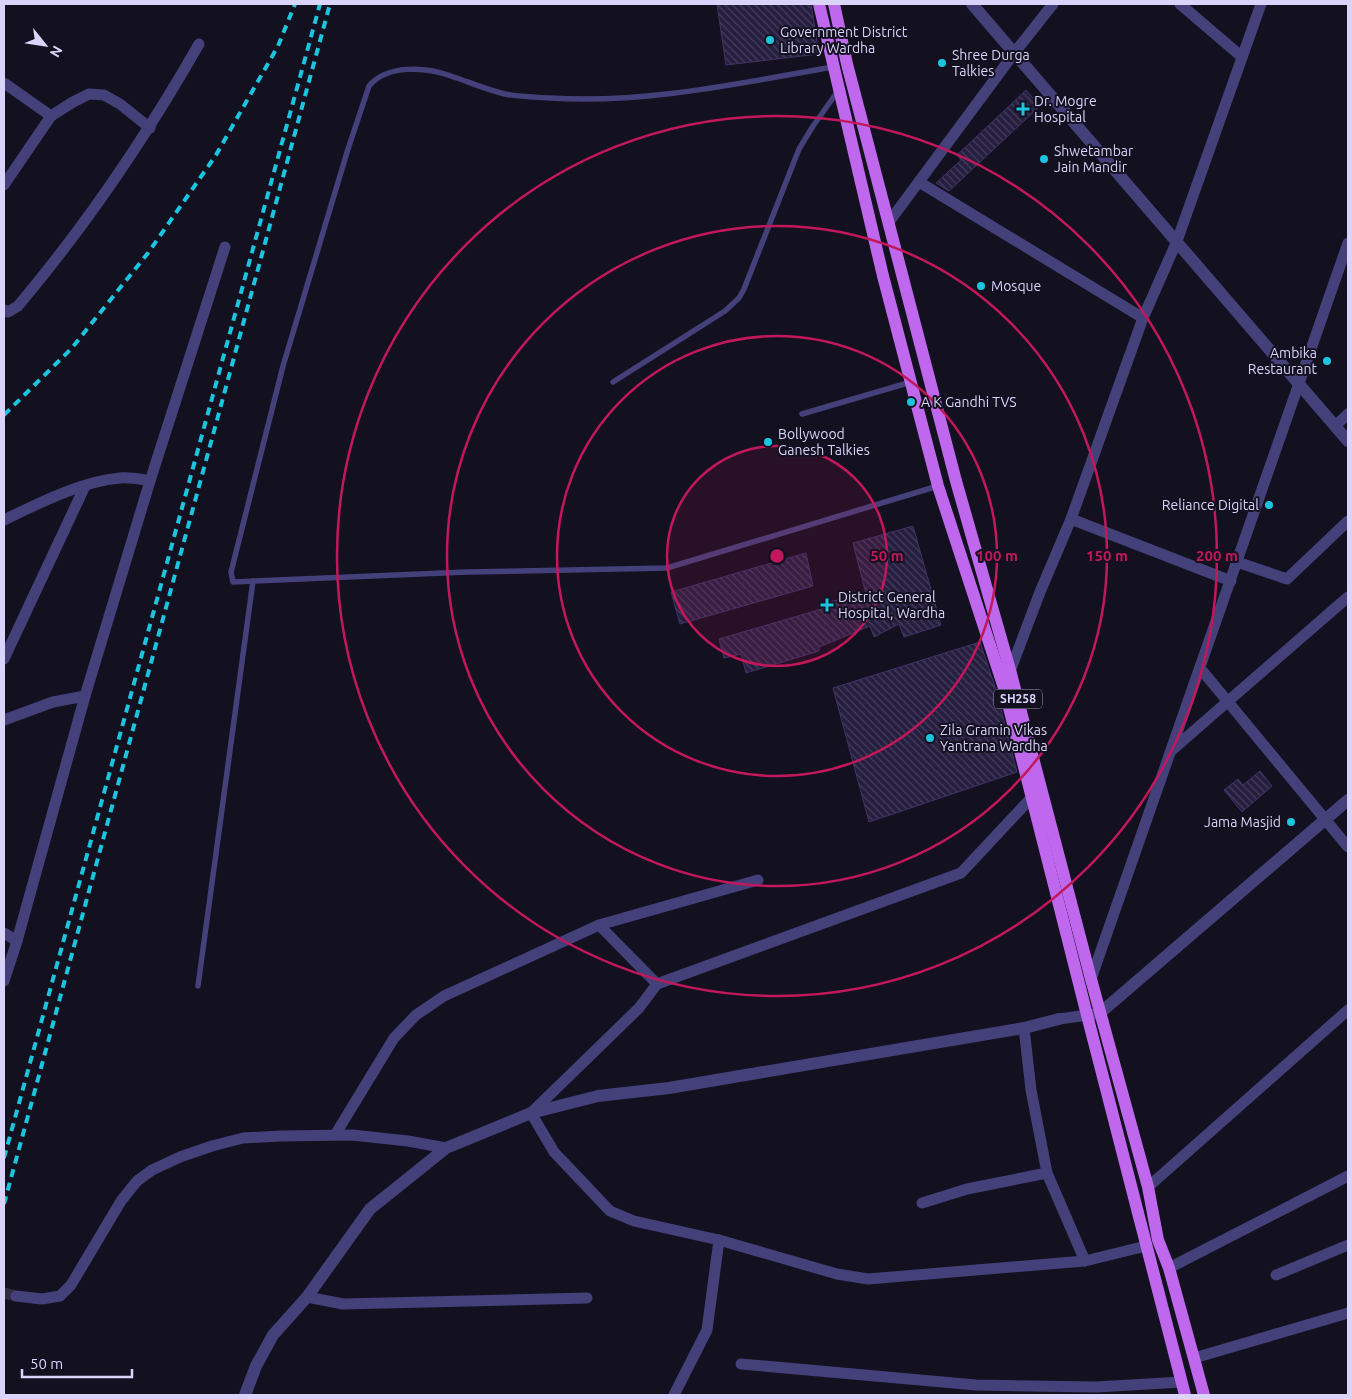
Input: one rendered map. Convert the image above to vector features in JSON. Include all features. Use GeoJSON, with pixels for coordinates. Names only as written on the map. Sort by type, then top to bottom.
{"type":"FeatureCollection","features":[{"type":"Feature","properties":{"kind":"main road","name":"SH258"},"geometry":{"type":"LineString","coordinates":[[819,4],[883,276],[938,486],[1004,688],[1086,1015],[1185,1395]]}},
{"type":"Feature","properties":{"kind":"main road","name":"SH258"},"geometry":{"type":"LineString","coordinates":[[834,4],[847,64],[956,481],[1010,670],[1100,1013],[1148,1187],[1158,1240],[1170,1268],[1204,1395]]}},
{"type":"Feature","properties":{"kind":"street"},"geometry":{"type":"LineString","coordinates":[[972,4],[1348,441]]}},
{"type":"Feature","properties":{"kind":"street"},"geometry":{"type":"LineString","coordinates":[[889,222],[1015,52],[1053,4]]}},
{"type":"Feature","properties":{"kind":"street"},"geometry":{"type":"LineString","coordinates":[[1180,4],[1242,56]]}},
{"type":"Feature","properties":{"kind":"street"},"geometry":{"type":"LineString","coordinates":[[1004,688],[1040,592],[1071,519],[1143,318],[1176,241],[1261,4]]}},
{"type":"Feature","properties":{"kind":"street"},"geometry":{"type":"LineString","coordinates":[[4,310],[8,312],[18,306],[73,238],[150,128],[199,44]]}},
{"type":"Feature","properties":{"kind":"street"},"geometry":{"type":"LineString","coordinates":[[4,83],[51,116]]}},
{"type":"Feature","properties":{"kind":"street"},"geometry":{"type":"LineString","coordinates":[[4,185],[51,116],[88,94],[104,95],[120,104],[150,128]]}},
{"type":"Feature","properties":{"kind":"street"},"geometry":{"type":"LineString","coordinates":[[919,182],[1143,318]]}},
{"type":"Feature","properties":{"kind":"street"},"geometry":{"type":"LineString","coordinates":[[1091,979],[1348,243]]}},
{"type":"Feature","properties":{"kind":"street"},"geometry":{"type":"LineString","coordinates":[[4,981],[17,941],[85,696],[150,481],[225,248]]}},
{"type":"Feature","properties":{"kind":"street"},"geometry":{"type":"LineString","coordinates":[[1335,426],[1348,414]]}},
{"type":"Feature","properties":{"kind":"street"},"geometry":{"type":"LineString","coordinates":[[4,520],[44,500],[85,486],[118,478],[132,477],[150,481]]}},
{"type":"Feature","properties":{"kind":"street"},"geometry":{"type":"LineString","coordinates":[[4,659],[85,486]]}},
{"type":"Feature","properties":{"kind":"street"},"geometry":{"type":"LineString","coordinates":[[1071,519],[1231,581]]}},
{"type":"Feature","properties":{"kind":"street"},"geometry":{"type":"LineString","coordinates":[[1237,562],[1287,579],[1348,521]]}},
{"type":"Feature","properties":{"kind":"street"},"geometry":{"type":"LineString","coordinates":[[1171,751],[1348,597]]}},
{"type":"Feature","properties":{"kind":"street"},"geometry":{"type":"LineString","coordinates":[[1200,668],[1348,847]]}},
{"type":"Feature","properties":{"kind":"street"},"geometry":{"type":"LineString","coordinates":[[4,720],[53,702],[85,696]]}},
{"type":"Feature","properties":{"kind":"street"},"geometry":{"type":"LineString","coordinates":[[531,1113],[639,1008],[657,984],[961,873],[1032,797]]}},
{"type":"Feature","properties":{"kind":"street"},"geometry":{"type":"LineString","coordinates":[[245,1395],[256,1366],[273,1335],[307,1297],[370,1209],[446,1148],[531,1113],[598,1096],[669,1088],[1024,1028],[1059,1019],[1100,1013],[1348,800]]}},
{"type":"Feature","properties":{"kind":"street"},"geometry":{"type":"LineString","coordinates":[[335,1135],[394,1038],[416,1015],[444,996],[599,925],[758,880]]}},
{"type":"Feature","properties":{"kind":"street"},"geometry":{"type":"LineString","coordinates":[[599,925],[657,984]]}},
{"type":"Feature","properties":{"kind":"street"},"geometry":{"type":"LineString","coordinates":[[4,933],[17,941]]}},
{"type":"Feature","properties":{"kind":"street"},"geometry":{"type":"LineString","coordinates":[[1148,1187],[1348,1010]]}},
{"type":"Feature","properties":{"kind":"street"},"geometry":{"type":"LineString","coordinates":[[1024,1028],[1031,1090],[1047,1173],[1085,1261]]}},
{"type":"Feature","properties":{"kind":"street"},"geometry":{"type":"LineString","coordinates":[[531,1113],[554,1152],[610,1211],[634,1222],[719,1240],[837,1274],[868,1279],[1085,1261],[1146,1246]]}},
{"type":"Feature","properties":{"kind":"street"},"geometry":{"type":"LineString","coordinates":[[16,1296],[42,1299],[60,1296],[72,1285],[120,1201],[137,1181],[152,1170],[204,1148],[243,1138],[352,1135],[408,1140],[446,1148]]}},
{"type":"Feature","properties":{"kind":"street"},"geometry":{"type":"LineString","coordinates":[[922,1203],[967,1189],[1047,1173]]}},
{"type":"Feature","properties":{"kind":"street"},"geometry":{"type":"LineString","coordinates":[[1170,1268],[1348,1176]]}},
{"type":"Feature","properties":{"kind":"street"},"geometry":{"type":"LineString","coordinates":[[679,1394],[707,1330],[719,1240]]}},
{"type":"Feature","properties":{"kind":"street"},"geometry":{"type":"LineString","coordinates":[[1276,1275],[1348,1245]]}},
{"type":"Feature","properties":{"kind":"street"},"geometry":{"type":"LineString","coordinates":[[307,1297],[343,1304],[587,1298]]}},
{"type":"Feature","properties":{"kind":"street"},"geometry":{"type":"LineString","coordinates":[[1194,1358],[1348,1312]]}},
{"type":"Feature","properties":{"kind":"street"},"geometry":{"type":"LineString","coordinates":[[741,1364],[976,1385],[1096,1387],[1182,1382]]}},
{"type":"Feature","properties":{"kind":"lane"},"geometry":{"type":"LineString","coordinates":[[833,67],[720,87],[600,100],[504,94],[444,73],[422,69],[411,69],[381,75],[374,79],[369,86],[348,149],[282,366],[231,572],[233,582],[467,572],[667,568],[938,486]]}},
{"type":"Feature","properties":{"kind":"lane"},"geometry":{"type":"LineString","coordinates":[[613,382],[725,310],[739,298],[750,276],[800,149],[813,126],[838,91]]}},
{"type":"Feature","properties":{"kind":"lane"},"geometry":{"type":"LineString","coordinates":[[802,414],[911,382]]}},
{"type":"Feature","properties":{"kind":"lane"},"geometry":{"type":"LineString","coordinates":[[198,986],[253,581]]}},
{"type":"Feature","properties":{"kind":"building","name":"Government District Library Wardha"},"geometry":{"type":"Polygon","coordinates":[[[717,4],[811,4],[819,54],[726,65],[717,4]]]}},
{"type":"Feature","properties":{"kind":"building"},"geometry":{"type":"Polygon","coordinates":[[[1026,90],[1040,106],[949,191],[936,183],[961,160],[957,155],[1026,90]]]}},
{"type":"Feature","properties":{"kind":"building"},"geometry":{"type":"Polygon","coordinates":[[[913,526],[941,625],[904,637],[899,624],[874,637],[870,626],[819,647],[819,651],[746,673],[741,654],[724,658],[719,639],[825,608],[824,603],[866,594],[853,543],[913,526]]]}},
{"type":"Feature","properties":{"kind":"building"},"geometry":{"type":"Polygon","coordinates":[[[806,553],[813,586],[680,624],[671,592],[806,553]]]}},
{"type":"Feature","properties":{"kind":"building","name":"Zila Gramin Vikas Yantrana Wardha"},"geometry":{"type":"Polygon","coordinates":[[[980,642],[996,690],[1017,772],[869,822],[833,688],[980,642]]]}},
{"type":"Feature","properties":{"kind":"building"},"geometry":{"type":"Polygon","coordinates":[[[1260,771],[1272,786],[1242,812],[1224,790],[1238,779],[1243,785],[1260,771]]]}},
{"type":"Feature","properties":{"kind":"tunnel"},"geometry":{"type":"LineString","coordinates":[[4,1293],[16,1296]]}},
{"type":"Feature","properties":{"kind":"railway"},"geometry":{"type":"LineString","coordinates":[[4,415],[71,349],[148,253],[216,155],[278,46],[295,4]]}},
{"type":"Feature","properties":{"kind":"railway"},"geometry":{"type":"LineString","coordinates":[[4,1158],[320,4]]}},
{"type":"Feature","properties":{"kind":"railway"},"geometry":{"type":"LineString","coordinates":[[4,1204],[330,4]]}},
{"type":"Feature","properties":{"kind":"place","name":"Government District Library Wardha"},"geometry":{"type":"Point","coordinates":[770,40]}},
{"type":"Feature","properties":{"kind":"place","name":"Shree Durga Talkies"},"geometry":{"type":"Point","coordinates":[942,63]}},
{"type":"Feature","properties":{"kind":"place","name":"Dr. Mogre Hospital"},"geometry":{"type":"Point","coordinates":[1023,109]}},
{"type":"Feature","properties":{"kind":"place","name":"Shwetambar Jain Mandir"},"geometry":{"type":"Point","coordinates":[1044,159]}},
{"type":"Feature","properties":{"kind":"place","name":"Mosque"},"geometry":{"type":"Point","coordinates":[981,286]}},
{"type":"Feature","properties":{"kind":"place","name":"Ambika Restaurant"},"geometry":{"type":"Point","coordinates":[1327,361]}},
{"type":"Feature","properties":{"kind":"place","name":"A K Gandhi TVS"},"geometry":{"type":"Point","coordinates":[911,402]}},
{"type":"Feature","properties":{"kind":"place","name":"Bollywood Ganesh Talkies"},"geometry":{"type":"Point","coordinates":[768,442]}},
{"type":"Feature","properties":{"kind":"place","name":"Reliance Digital"},"geometry":{"type":"Point","coordinates":[1269,505]}},
{"type":"Feature","properties":{"kind":"place","name":"District General Hospital, Wardha"},"geometry":{"type":"Point","coordinates":[827,605]}},
{"type":"Feature","properties":{"kind":"place","name":"Zila Gramin Vikas Yantrana Wardha"},"geometry":{"type":"Point","coordinates":[930,738]}},
{"type":"Feature","properties":{"kind":"place","name":"Jama Masjid"},"geometry":{"type":"Point","coordinates":[1291,822]}}]}
